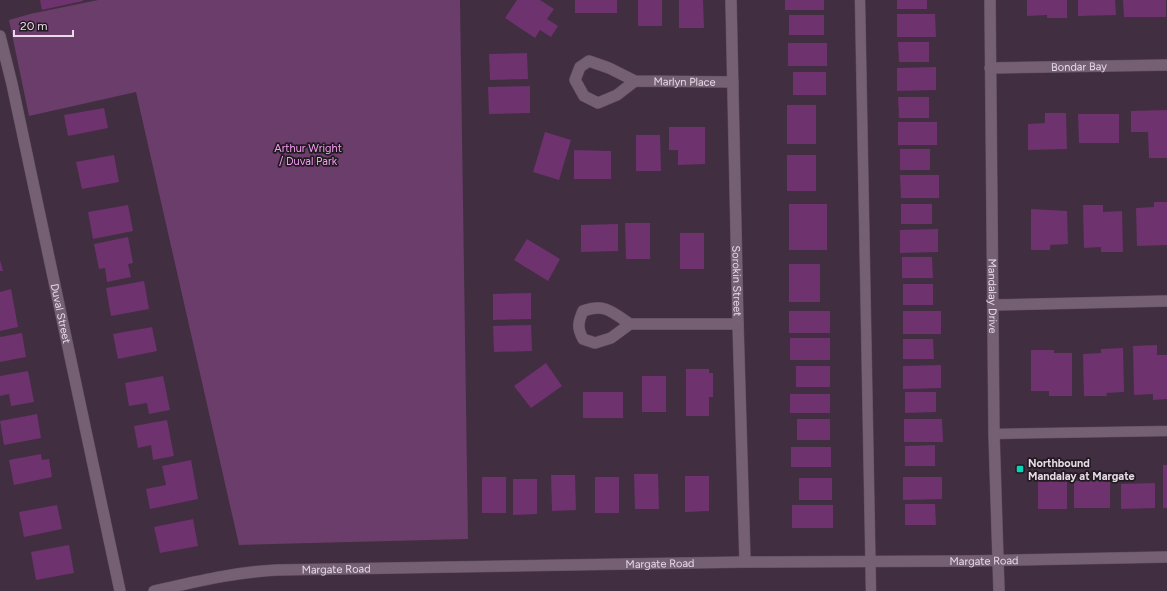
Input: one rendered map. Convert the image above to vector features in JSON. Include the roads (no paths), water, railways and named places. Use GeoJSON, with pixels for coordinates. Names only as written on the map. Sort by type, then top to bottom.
{"type":"FeatureCollection","features":[{"type":"Feature","properties":{"kind":"street","name":"Sorokin Street"},"geometry":{"type":"LineString","coordinates":[[732,0],[738,324],[745,562]]}},
{"type":"Feature","properties":{"kind":"street","name":"Mandalay Drive"},"geometry":{"type":"LineString","coordinates":[[990,0],[994,434],[998,591]]}},
{"type":"Feature","properties":{"kind":"street","name":"Duval Street"},"geometry":{"type":"LineString","coordinates":[[0,36],[14,92],[120,591]]}},
{"type":"Feature","properties":{"kind":"street","name":"Marlyn Place"},"geometry":{"type":"LineString","coordinates":[[635,81],[617,95],[598,103],[584,96],[575,80],[580,67],[589,61],[609,68],[635,81],[733,82]]}},
{"type":"Feature","properties":{"kind":"street","name":"Bondar Bay"},"geometry":{"type":"LineString","coordinates":[[990,68],[1167,65]]}},
{"type":"Feature","properties":{"kind":"street"},"geometry":{"type":"LineString","coordinates":[[993,305],[1167,301]]}},
{"type":"Feature","properties":{"kind":"street"},"geometry":{"type":"LineString","coordinates":[[630,324],[738,324]]}},
{"type":"Feature","properties":{"kind":"street","name":"Margate Road"},"geometry":{"type":"LineString","coordinates":[[154,591],[256,571],[745,562],[1167,557]]}},
{"type":"Feature","properties":{"kind":"lane"},"geometry":{"type":"LineString","coordinates":[[860,0],[869,561],[871,591]]}},
{"type":"Feature","properties":{"kind":"lane"},"geometry":{"type":"LineString","coordinates":[[994,434],[1167,431]]}},
{"type":"Feature","properties":{"kind":"place","name":"Northbound Mandalay at Margate"},"geometry":{"type":"Point","coordinates":[1020,469]}},
{"type":"Feature","properties":{"kind":"park label","name":"Arthur Wright / Duval Park"},"geometry":{"type":"Point","coordinates":[308,154]}}]}
